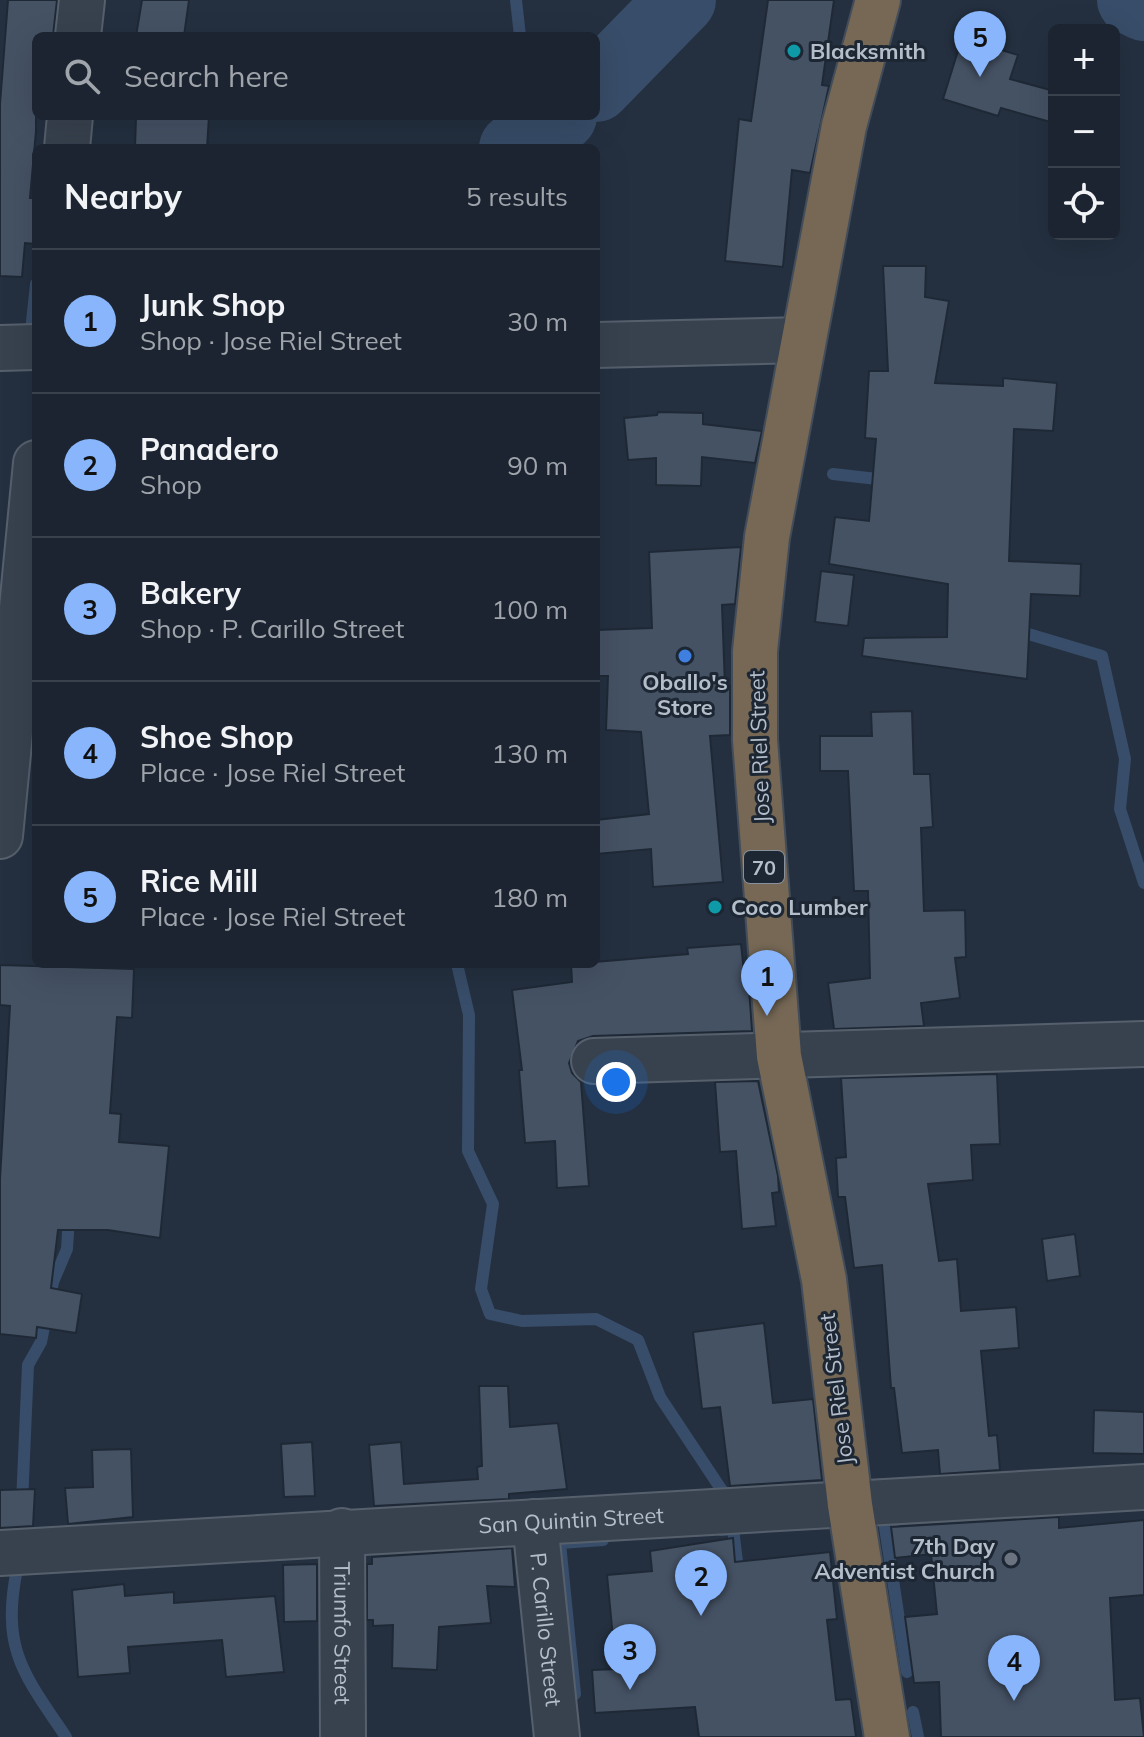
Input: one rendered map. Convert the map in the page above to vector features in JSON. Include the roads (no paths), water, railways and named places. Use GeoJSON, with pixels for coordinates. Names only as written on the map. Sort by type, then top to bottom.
{"type":"FeatureCollection","features":[{"type":"Feature","properties":{"kind":"highway","name":"Jose Riel Street"},"geometry":{"type":"LineString","coordinates":[[878,0],[844,126],[767,537],[755,651],[755,740],[779,1056],[824,1280],[850,1505],[887,1737]]}},
{"type":"Feature","properties":{"kind":"street"},"geometry":{"type":"LineString","coordinates":[[78,32],[82,0]]}},
{"type":"Feature","properties":{"kind":"street"},"geometry":{"type":"LineString","coordinates":[[67,144],[70,120]]}},
{"type":"Feature","properties":{"kind":"street"},"geometry":{"type":"LineString","coordinates":[[600,345],[803,340]]}},
{"type":"Feature","properties":{"kind":"street"},"geometry":{"type":"LineString","coordinates":[[0,348],[32,347]]}},
{"type":"Feature","properties":{"kind":"street"},"geometry":{"type":"LineString","coordinates":[[0,836],[32,504]]}},
{"type":"Feature","properties":{"kind":"street"},"geometry":{"type":"LineString","coordinates":[[594,1061],[1144,1044]]}},
{"type":"Feature","properties":{"kind":"street","name":"San Quintin Street"},"geometry":{"type":"LineString","coordinates":[[0,1553],[1144,1487]]}},
{"type":"Feature","properties":{"kind":"street","name":"P. Carillo Street"},"geometry":{"type":"LineString","coordinates":[[535,1522],[557,1737]]}},
{"type":"Feature","properties":{"kind":"street","name":"Triumfo Street"},"geometry":{"type":"LineString","coordinates":[[342,1531],[343,1737]]}},
{"type":"Feature","properties":{"kind":"waterway"},"geometry":{"type":"LineString","coordinates":[[516,0],[520,32]]}},
{"type":"Feature","properties":{"kind":"waterway"},"geometry":{"type":"LineString","coordinates":[[600,83],[681,0]]}},
{"type":"Feature","properties":{"kind":"waterway"},"geometry":{"type":"LineString","coordinates":[[1132,0],[1144,6]]}},
{"type":"Feature","properties":{"kind":"waterway"},"geometry":{"type":"LineString","coordinates":[[527,120],[530,144]]}},
{"type":"Feature","properties":{"kind":"waterway"},"geometry":{"type":"LineString","coordinates":[[530,144],[557,120]]}},
{"type":"Feature","properties":{"kind":"waterway"},"geometry":{"type":"LineString","coordinates":[[23,331],[31,331],[32,322]]}},
{"type":"Feature","properties":{"kind":"waterway"},"geometry":{"type":"LineString","coordinates":[[833,474],[886,480]]}},
{"type":"Feature","properties":{"kind":"waterway"},"geometry":{"type":"LineString","coordinates":[[1015,630],[1102,656],[1125,759],[1120,809],[1144,883]]}},
{"type":"Feature","properties":{"kind":"waterway"},"geometry":{"type":"LineString","coordinates":[[458,968],[469,1015],[468,1151],[493,1204],[481,1289],[490,1314],[522,1321],[596,1319],[638,1340],[660,1397],[725,1495]]}},
{"type":"Feature","properties":{"kind":"waterway"},"geometry":{"type":"LineString","coordinates":[[22,1503],[28,1365],[41,1342],[53,1282],[67,1249],[69,1217]]}},
{"type":"Feature","properties":{"kind":"waterway"},"geometry":{"type":"LineString","coordinates":[[897,1520],[884,1521],[907,1672]]}},
{"type":"Feature","properties":{"kind":"waterway"},"geometry":{"type":"LineString","coordinates":[[721,1530],[733,1529],[739,1578]]}},
{"type":"Feature","properties":{"kind":"waterway"},"geometry":{"type":"LineString","coordinates":[[575,1694],[560,1543],[603,1540]]}},
{"type":"Feature","properties":{"kind":"waterway"},"geometry":{"type":"LineString","coordinates":[[26,1568],[17,1569],[12,1620],[14,1640],[27,1677],[66,1737]]}},
{"type":"Feature","properties":{"kind":"waterway"},"geometry":{"type":"LineString","coordinates":[[913,1712],[918,1737]]}},
{"type":"Feature","properties":{"kind":"place","name":"Blacksmith"},"geometry":{"type":"Point","coordinates":[794,51]}},
{"type":"Feature","properties":{"kind":"place","name":"Rice Mill"},"geometry":{"type":"Point","coordinates":[980,77]}},
{"type":"Feature","properties":{"kind":"place","name":"Oballo's Store"},"geometry":{"type":"Point","coordinates":[685,656]}},
{"type":"Feature","properties":{"kind":"place","name":"Coco Lumber"},"geometry":{"type":"Point","coordinates":[715,907]}},
{"type":"Feature","properties":{"kind":"place","name":"Junk Shop"},"geometry":{"type":"Point","coordinates":[767,1016]}},
{"type":"Feature","properties":{"kind":"place","name":"7th Day Adventist Church"},"geometry":{"type":"Point","coordinates":[1011,1559]}},
{"type":"Feature","properties":{"kind":"place","name":"Panadero"},"geometry":{"type":"Point","coordinates":[701,1616]}},
{"type":"Feature","properties":{"kind":"place","name":"Bakery"},"geometry":{"type":"Point","coordinates":[630,1690]}},
{"type":"Feature","properties":{"kind":"place","name":"Shoe Shop"},"geometry":{"type":"Point","coordinates":[1014,1701]}}]}
